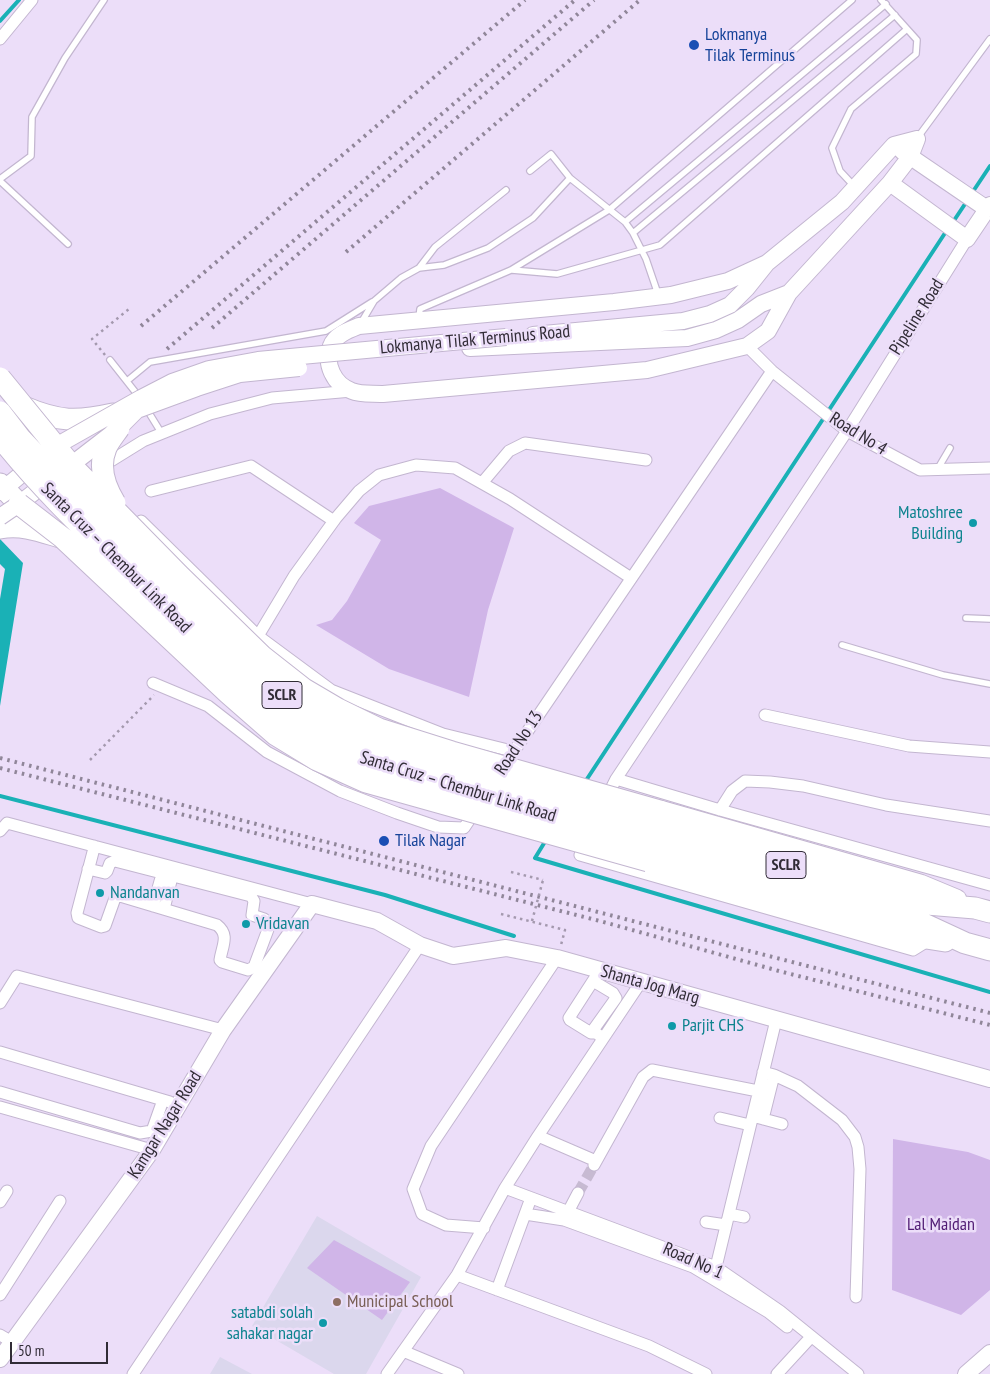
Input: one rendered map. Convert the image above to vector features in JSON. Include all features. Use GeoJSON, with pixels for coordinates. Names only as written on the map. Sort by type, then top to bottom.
{"type":"FeatureCollection","features":[{"type":"Feature","properties":{"kind":"highway"},"geometry":{"type":"LineString","coordinates":[[0,378],[71,465],[179,575],[262,656],[304,689],[338,709],[379,729],[434,746],[654,836],[907,935],[965,943]]}},
{"type":"Feature","properties":{"kind":"highway"},"geometry":{"type":"LineString","coordinates":[[24,408],[44,416],[68,420],[116,421],[105,449],[102,467],[105,484],[113,501],[130,524]]}},
{"type":"Feature","properties":{"kind":"highway","name":"Santa Cruz – Chembur Link Road"},"geometry":{"type":"LineString","coordinates":[[0,412],[20,438],[92,515],[252,671],[299,708],[346,735],[450,773],[911,918],[965,943],[990,950]]}},
{"type":"Feature","properties":{"kind":"highway","name":"Santa Cruz – Chembur Link Road"},"geometry":{"type":"LineString","coordinates":[[0,437],[74,519],[242,683],[291,721],[339,749],[446,787],[654,836],[915,903],[983,910]]}},
{"type":"Feature","properties":{"kind":"highway"},"geometry":{"type":"LineString","coordinates":[[1,489],[63,538],[221,687],[276,735],[317,760],[366,782],[654,836]]}},
{"type":"Feature","properties":{"kind":"highway"},"geometry":{"type":"LineString","coordinates":[[0,528],[12,526],[31,528],[63,538]]}},
{"type":"Feature","properties":{"kind":"street"},"geometry":{"type":"LineString","coordinates":[[0,39],[32,0]]}},
{"type":"Feature","properties":{"kind":"street"},"geometry":{"type":"LineString","coordinates":[[894,145],[917,139]]}},
{"type":"Feature","properties":{"kind":"street","name":"Lokmanya Tilak Terminus Road"},"geometry":{"type":"LineString","coordinates":[[1,489],[56,446],[116,421],[137,410],[240,374],[470,348],[687,338],[716,330],[738,320],[761,304],[789,293],[890,183],[910,157],[917,139]]}},
{"type":"Feature","properties":{"kind":"street"},"geometry":{"type":"LineString","coordinates":[[894,145],[978,202]]}},
{"type":"Feature","properties":{"kind":"street","name":"Lokmanya Tilak Terminus Road"},"geometry":{"type":"LineString","coordinates":[[0,517],[71,465],[140,398],[172,382],[209,369],[258,360],[684,321],[710,314],[730,305],[748,288],[767,263],[842,202],[894,145]]}},
{"type":"Feature","properties":{"kind":"street"},"geometry":{"type":"LineString","coordinates":[[890,183],[967,239]]}},
{"type":"Feature","properties":{"kind":"street","name":"Pipeline Road"},"geometry":{"type":"LineString","coordinates":[[931,939],[913,950],[580,855],[616,779],[967,239],[978,202]]}},
{"type":"Feature","properties":{"kind":"street"},"geometry":{"type":"LineString","coordinates":[[352,392],[336,380],[329,366],[331,345],[343,333],[359,326],[670,295],[728,281],[767,263]]}},
{"type":"Feature","properties":{"kind":"street"},"geometry":{"type":"LineString","coordinates":[[1,489],[16,513],[26,517],[38,515],[90,474],[143,441],[210,414],[272,398],[352,392],[383,394],[648,370],[747,346],[768,331],[789,293]]}},
{"type":"Feature","properties":{"kind":"street","name":"Road No 4"},"geometry":{"type":"LineString","coordinates":[[747,346],[772,371],[844,428],[920,470],[990,468]]}},
{"type":"Feature","properties":{"kind":"street","name":"Road No 13"},"geometry":{"type":"LineString","coordinates":[[158,685],[208,706],[267,752],[340,791],[397,813],[438,826],[464,828],[512,751],[772,371]]}},
{"type":"Feature","properties":{"kind":"street"},"geometry":{"type":"LineString","coordinates":[[482,483],[509,451],[525,443],[646,460]]}},
{"type":"Feature","properties":{"kind":"street"},"geometry":{"type":"LineString","coordinates":[[152,491],[252,466],[334,521]]}},
{"type":"Feature","properties":{"kind":"street"},"geometry":{"type":"LineString","coordinates":[[258,636],[294,576],[334,521],[359,491],[379,475],[416,466],[455,468],[510,499],[631,578]]}},
{"type":"Feature","properties":{"kind":"street"},"geometry":{"type":"LineString","coordinates":[[90,474],[258,636],[331,690],[443,734],[512,751]]}},
{"type":"Feature","properties":{"kind":"street"},"geometry":{"type":"LineString","coordinates":[[765,715],[909,746],[990,752]]}},
{"type":"Feature","properties":{"kind":"street"},"geometry":{"type":"LineString","coordinates":[[616,779],[990,886]]}},
{"type":"Feature","properties":{"kind":"street"},"geometry":{"type":"LineString","coordinates":[[720,810],[732,791],[745,781],[770,782],[803,786],[886,805],[990,821]]}},
{"type":"Feature","properties":{"kind":"street"},"geometry":{"type":"LineString","coordinates":[[0,831],[7,823],[94,846],[137,862],[200,879],[312,904],[377,921],[420,945],[133,1374]]}},
{"type":"Feature","properties":{"kind":"street"},"geometry":{"type":"LineString","coordinates":[[94,846],[76,913],[78,918],[105,926],[117,896],[158,908],[222,929],[225,939],[220,960],[224,963],[252,970],[270,924],[264,919],[252,915],[253,898],[237,888]]}},
{"type":"Feature","properties":{"kind":"street"},"geometry":{"type":"LineString","coordinates":[[88,869],[105,873],[110,863],[115,860],[137,862]]}},
{"type":"Feature","properties":{"kind":"street"},"geometry":{"type":"LineString","coordinates":[[158,908],[169,870]]}},
{"type":"Feature","properties":{"kind":"street","name":"Kamgar Nagar Road"},"geometry":{"type":"LineString","coordinates":[[0,1359],[6,1339],[152,1150],[171,1102],[312,904]]}},
{"type":"Feature","properties":{"kind":"street"},"geometry":{"type":"LineString","coordinates":[[263,944],[280,950]]}},
{"type":"Feature","properties":{"kind":"street","name":"Shanta Jog Marg"},"geometry":{"type":"LineString","coordinates":[[420,945],[453,956],[506,948],[557,958],[596,976],[641,982],[990,1079]]}},
{"type":"Feature","properties":{"kind":"street"},"geometry":{"type":"LineString","coordinates":[[484,1228],[446,1225],[422,1214],[414,1189],[431,1146],[557,958]]}},
{"type":"Feature","properties":{"kind":"street"},"geometry":{"type":"LineString","coordinates":[[0,1003],[17,976],[224,1030]]}},
{"type":"Feature","properties":{"kind":"street"},"geometry":{"type":"LineString","coordinates":[[591,1033],[616,998],[596,976],[569,1018],[591,1033],[603,1038]]}},
{"type":"Feature","properties":{"kind":"street"},"geometry":{"type":"LineString","coordinates":[[388,1374],[402,1351],[458,1276],[506,1188],[538,1136],[641,982]]}},
{"type":"Feature","properties":{"kind":"street"},"geometry":{"type":"LineString","coordinates":[[716,1267],[727,1219],[769,1073],[776,1020]]}},
{"type":"Feature","properties":{"kind":"street"},"geometry":{"type":"LineString","coordinates":[[0,1052],[171,1102],[152,1131],[140,1133],[0,1092]]}},
{"type":"Feature","properties":{"kind":"street"},"geometry":{"type":"LineString","coordinates":[[538,1136],[595,1163],[643,1077],[652,1070],[758,1091]]}},
{"type":"Feature","properties":{"kind":"street"},"geometry":{"type":"LineString","coordinates":[[755,1120],[758,1091],[769,1073]]}},
{"type":"Feature","properties":{"kind":"street"},"geometry":{"type":"LineString","coordinates":[[769,1073],[798,1086],[842,1120],[854,1137],[858,1147],[860,1169],[856,1297]]}},
{"type":"Feature","properties":{"kind":"street"},"geometry":{"type":"LineString","coordinates":[[0,1107],[152,1150]]}},
{"type":"Feature","properties":{"kind":"street"},"geometry":{"type":"LineString","coordinates":[[720,1118],[782,1124]]}},
{"type":"Feature","properties":{"kind":"street","name":"Road No 1"},"geometry":{"type":"LineString","coordinates":[[506,1188],[716,1267],[780,1311],[809,1339],[858,1374]]}},
{"type":"Feature","properties":{"kind":"street"},"geometry":{"type":"LineString","coordinates":[[0,1202],[6,1191]]}},
{"type":"Feature","properties":{"kind":"street"},"geometry":{"type":"LineString","coordinates":[[568,1212],[578,1193]]}},
{"type":"Feature","properties":{"kind":"street"},"geometry":{"type":"LineString","coordinates":[[497,1290],[531,1198]]}},
{"type":"Feature","properties":{"kind":"street"},"geometry":{"type":"LineString","coordinates":[[0,1295],[60,1201]]}},
{"type":"Feature","properties":{"kind":"street"},"geometry":{"type":"LineString","coordinates":[[525,1214],[564,1220],[693,1268],[768,1312],[809,1339],[777,1374]]}},
{"type":"Feature","properties":{"kind":"street"},"geometry":{"type":"LineString","coordinates":[[706,1222],[744,1217]]}},
{"type":"Feature","properties":{"kind":"street"},"geometry":{"type":"LineString","coordinates":[[458,1276],[649,1346],[706,1374]]}},
{"type":"Feature","properties":{"kind":"street"},"geometry":{"type":"LineString","coordinates":[[402,1351],[458,1374]]}},
{"type":"Feature","properties":{"kind":"street"},"geometry":{"type":"LineString","coordinates":[[966,1374],[990,1353]]}},
{"type":"Feature","properties":{"kind":"lane"},"geometry":{"type":"LineString","coordinates":[[68,244],[0,180],[32,156],[32,117],[65,58],[104,0]]}},
{"type":"Feature","properties":{"kind":"lane"},"geometry":{"type":"LineString","coordinates":[[419,319],[420,309],[511,270],[609,210],[852,0]]}},
{"type":"Feature","properties":{"kind":"lane"},"geometry":{"type":"LineString","coordinates":[[626,222],[883,2],[917,40],[916,54],[851,109],[832,148],[840,171],[855,188]]}},
{"type":"Feature","properties":{"kind":"lane"},"geometry":{"type":"LineString","coordinates":[[634,233],[895,16]]}},
{"type":"Feature","properties":{"kind":"lane"},"geometry":{"type":"LineString","coordinates":[[511,270],[557,274],[660,245],[907,29]]}},
{"type":"Feature","properties":{"kind":"lane"},"geometry":{"type":"LineString","coordinates":[[917,139],[990,39]]}},
{"type":"Feature","properties":{"kind":"lane"},"geometry":{"type":"LineString","coordinates":[[530,171],[551,154],[570,178],[626,222],[642,250],[659,296]]}},
{"type":"Feature","properties":{"kind":"lane"},"geometry":{"type":"LineString","coordinates":[[127,381],[150,362],[326,332],[374,301],[401,278],[419,268],[444,265],[488,248],[534,218],[570,178]]}},
{"type":"Feature","properties":{"kind":"lane"},"geometry":{"type":"LineString","coordinates":[[419,268],[435,247],[506,190]]}},
{"type":"Feature","properties":{"kind":"lane"},"geometry":{"type":"LineString","coordinates":[[359,326],[374,301]]}},
{"type":"Feature","properties":{"kind":"lane"},"geometry":{"type":"LineString","coordinates":[[110,360],[136,392],[162,434]]}},
{"type":"Feature","properties":{"kind":"lane"},"geometry":{"type":"LineString","coordinates":[[937,470],[950,448]]}},
{"type":"Feature","properties":{"kind":"lane"},"geometry":{"type":"LineString","coordinates":[[966,618],[990,619]]}},
{"type":"Feature","properties":{"kind":"lane"},"geometry":{"type":"LineString","coordinates":[[842,645],[943,675],[990,684]]}},
{"type":"Feature","properties":{"kind":"path"},"geometry":{"type":"LineString","coordinates":[[110,360],[92,339],[129,308]]}},
{"type":"Feature","properties":{"kind":"path"},"geometry":{"type":"LineString","coordinates":[[90,760],[158,685]]}},
{"type":"Feature","properties":{"kind":"path"},"geometry":{"type":"LineString","coordinates":[[511,872],[543,880],[532,921]]}},
{"type":"Feature","properties":{"kind":"path"},"geometry":{"type":"LineString","coordinates":[[501,914],[565,930]]}},
{"type":"Feature","properties":{"kind":"shaded area"},"geometry":{"type":"Polygon","coordinates":[[[0,539],[23,563],[0,706],[0,599],[5,569],[0,564],[0,539]]]}},
{"type":"Feature","properties":{"kind":"shaded area","name":"Municipal School"},"geometry":{"type":"Polygon","coordinates":[[[317,1216],[421,1277],[366,1374],[334,1374],[252,1326],[317,1216]]]}},
{"type":"Feature","properties":{"kind":"shaded area"},"geometry":{"type":"Polygon","coordinates":[[[220,1357],[252,1374],[210,1374],[220,1357]]]}},
{"type":"Feature","properties":{"kind":"green space"},"geometry":{"type":"Polygon","coordinates":[[[440,488],[514,528],[488,610],[469,697],[389,669],[316,625],[332,620],[347,601],[381,540],[354,523],[369,506],[440,488]]]}},
{"type":"Feature","properties":{"kind":"green space","name":"Lal Maidan"},"geometry":{"type":"Polygon","coordinates":[[[893,1139],[968,1152],[990,1160],[990,1290],[961,1315],[892,1290],[893,1139]]]}},
{"type":"Feature","properties":{"kind":"green space"},"geometry":{"type":"Polygon","coordinates":[[[334,1240],[410,1282],[382,1320],[307,1268],[334,1240]]]}},
{"type":"Feature","properties":{"kind":"waterway"},"geometry":{"type":"LineString","coordinates":[[0,21],[19,0]]}},
{"type":"Feature","properties":{"kind":"waterway"},"geometry":{"type":"LineString","coordinates":[[972,193],[990,166]]}},
{"type":"Feature","properties":{"kind":"waterway"},"geometry":{"type":"LineString","coordinates":[[953,222],[967,201]]}},
{"type":"Feature","properties":{"kind":"waterway"},"geometry":{"type":"LineString","coordinates":[[585,782],[947,230]]}},
{"type":"Feature","properties":{"kind":"waterway"},"geometry":{"type":"LineString","coordinates":[[0,796],[385,895],[514,936]]}},
{"type":"Feature","properties":{"kind":"waterway"},"geometry":{"type":"LineString","coordinates":[[546,840],[535,858],[990,992]]}},
{"type":"Feature","properties":{"kind":"tunnel"},"geometry":{"type":"LineString","coordinates":[[578,1193],[594,1165]]}},
{"type":"Feature","properties":{"kind":"railway"},"geometry":{"type":"LineString","coordinates":[[141,326],[525,0]]}},
{"type":"Feature","properties":{"kind":"railway"},"geometry":{"type":"LineString","coordinates":[[167,349],[575,0]]}},
{"type":"Feature","properties":{"kind":"railway"},"geometry":{"type":"LineString","coordinates":[[212,328],[594,0]]}},
{"type":"Feature","properties":{"kind":"railway"},"geometry":{"type":"LineString","coordinates":[[346,252],[640,0]]}},
{"type":"Feature","properties":{"kind":"railway"},"geometry":{"type":"LineString","coordinates":[[0,758],[990,1013]]}},
{"type":"Feature","properties":{"kind":"railway"},"geometry":{"type":"LineString","coordinates":[[0,768],[600,921],[779,971],[990,1025]]}},
{"type":"Feature","properties":{"kind":"place","name":"Lokmanya Tilak Terminus"},"geometry":{"type":"Point","coordinates":[694,45]}},
{"type":"Feature","properties":{"kind":"place","name":"Matoshree Building"},"geometry":{"type":"Point","coordinates":[973,523]}},
{"type":"Feature","properties":{"kind":"place","name":"Tilak Nagar"},"geometry":{"type":"Point","coordinates":[384,841]}},
{"type":"Feature","properties":{"kind":"place","name":"Nandanvan"},"geometry":{"type":"Point","coordinates":[100,893]}},
{"type":"Feature","properties":{"kind":"place","name":"Vridavan"},"geometry":{"type":"Point","coordinates":[246,924]}},
{"type":"Feature","properties":{"kind":"place","name":"Parjit CHS"},"geometry":{"type":"Point","coordinates":[672,1026]}},
{"type":"Feature","properties":{"kind":"place","name":"Municipal School"},"geometry":{"type":"Point","coordinates":[337,1302]}},
{"type":"Feature","properties":{"kind":"place","name":"satabdi solah sahakar nagar"},"geometry":{"type":"Point","coordinates":[323,1323]}}]}
